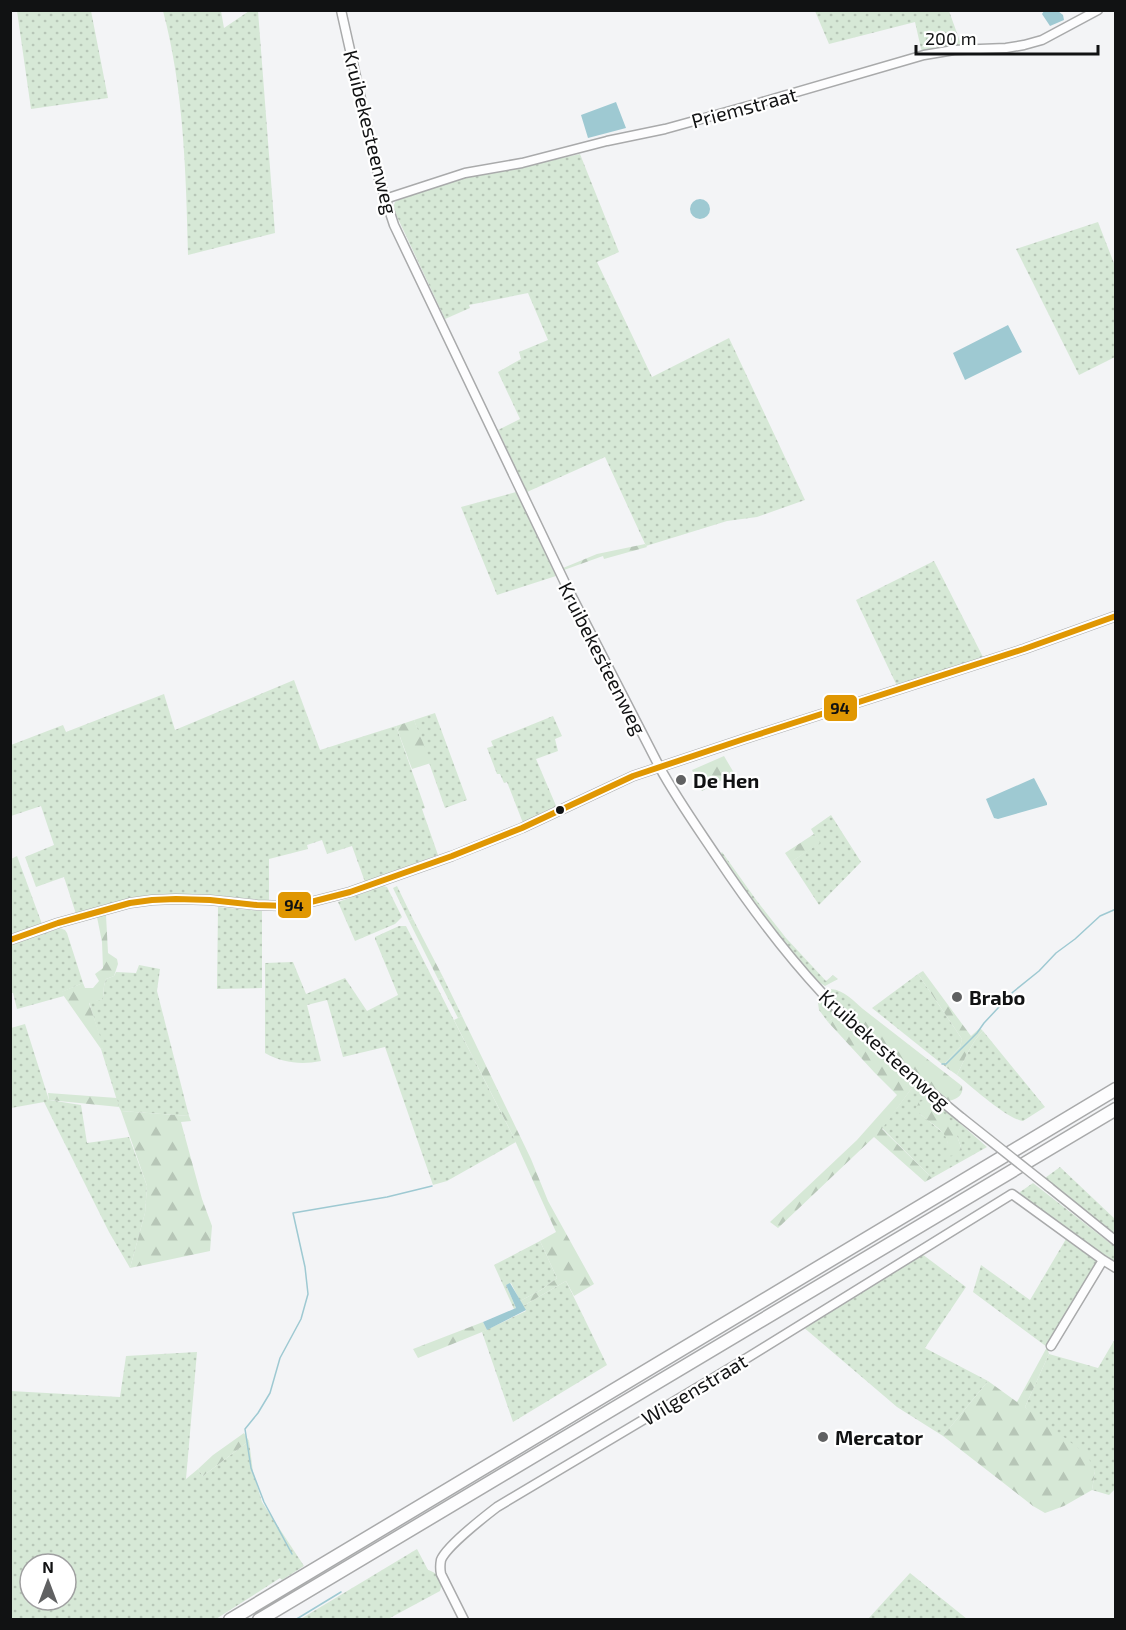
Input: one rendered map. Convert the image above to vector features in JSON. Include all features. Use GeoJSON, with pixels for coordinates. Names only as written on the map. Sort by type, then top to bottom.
{"type":"FeatureCollection","features":[{"type":"Feature","properties":{"kind":"highway"},"geometry":{"type":"LineString","coordinates":[[230,1620],[1116,1089]]}},
{"type":"Feature","properties":{"kind":"highway"},"geometry":{"type":"LineString","coordinates":[[259,1620],[1116,1109]]}},
{"type":"Feature","properties":{"kind":"street","name":"Kruibekesteenweg"},"geometry":{"type":"LineString","coordinates":[[341,10],[379,179],[394,225],[566,585],[676,796],[747,902],[823,994],[902,1070],[1116,1241]]}},
{"type":"Feature","properties":{"kind":"street","name":"Priemstraat"},"geometry":{"type":"LineString","coordinates":[[385,199],[465,172],[522,163],[666,129],[924,55],[954,50],[1024,45],[1042,40],[1098,10]]}},
{"type":"Feature","properties":{"kind":"street"},"geometry":{"type":"LineString","coordinates":[[10,940],[110,907],[152,900],[210,900],[287,906],[350,892],[452,856],[522,828],[633,776],[1024,649],[1116,616]]}},
{"type":"Feature","properties":{"kind":"street","name":"Wilgenstraat"},"geometry":{"type":"LineString","coordinates":[[464,1620],[441,1574],[442,1558],[470,1529],[496,1507],[747,1358],[1012,1194],[1103,1260]]}},
{"type":"Feature","properties":{"kind":"street"},"geometry":{"type":"LineString","coordinates":[[1051,1346],[1103,1260],[1116,1268]]}},
{"type":"Feature","properties":{"kind":"green space"},"geometry":{"type":"Polygon","coordinates":[[[17,11],[91,11],[108,98],[31,109],[17,11]]]}},
{"type":"Feature","properties":{"kind":"green space"},"geometry":{"type":"Polygon","coordinates":[[[163,11],[221,11],[224,28],[249,11],[258,11],[275,233],[188,255],[185,163],[180,102],[163,11]]]}},
{"type":"Feature","properties":{"kind":"green space"},"geometry":{"type":"Polygon","coordinates":[[[815,11],[949,11],[962,47],[922,53],[915,22],[829,44],[815,11]]]}},
{"type":"Feature","properties":{"kind":"green space"},"geometry":{"type":"Polygon","coordinates":[[[580,154],[619,252],[597,262],[652,377],[729,338],[805,500],[757,517],[727,521],[646,546],[605,457],[527,492],[498,430],[520,419],[498,372],[521,359],[519,352],[548,340],[528,293],[469,305],[470,308],[445,319],[393,208],[398,200],[470,175],[580,154]]]}},
{"type":"Feature","properties":{"kind":"green space"},"geometry":{"type":"Polygon","coordinates":[[[1098,222],[1115,266],[1115,357],[1079,375],[1016,249],[1098,222]]]}},
{"type":"Feature","properties":{"kind":"green space"},"geometry":{"type":"Polygon","coordinates":[[[516,492],[556,576],[497,595],[461,507],[516,492]]]}},
{"type":"Feature","properties":{"kind":"green space"},"geometry":{"type":"Polygon","coordinates":[[[645,544],[647,547],[604,559],[603,556],[564,570],[563,568],[597,554],[645,544]]]}},
{"type":"Feature","properties":{"kind":"green space"},"geometry":{"type":"Polygon","coordinates":[[[934,561],[984,659],[897,686],[856,600],[934,561]]]}},
{"type":"Feature","properties":{"kind":"green space"},"geometry":{"type":"Polygon","coordinates":[[[294,680],[320,750],[396,726],[425,808],[422,809],[438,855],[365,882],[352,846],[327,854],[322,840],[307,845],[308,849],[269,859],[269,903],[149,897],[120,901],[76,914],[64,877],[36,887],[25,857],[54,845],[41,806],[11,816],[11,745],[63,725],[66,732],[164,694],[175,730],[294,680]]]}},
{"type":"Feature","properties":{"kind":"green space"},"geometry":{"type":"Polygon","coordinates":[[[435,713],[467,800],[445,808],[414,720],[435,713]]]}},
{"type":"Feature","properties":{"kind":"green space"},"geometry":{"type":"Polygon","coordinates":[[[553,716],[562,736],[555,739],[558,751],[536,759],[557,808],[523,823],[507,782],[504,783],[500,774],[497,774],[487,748],[493,746],[491,741],[553,716]]]}},
{"type":"Feature","properties":{"kind":"green space"},"geometry":{"type":"Polygon","coordinates":[[[414,720],[431,763],[412,769],[396,726],[414,720]]]}},
{"type":"Feature","properties":{"kind":"green space"},"geometry":{"type":"Polygon","coordinates":[[[724,756],[737,778],[734,780],[731,775],[702,791],[692,770],[724,756]]]}},
{"type":"Feature","properties":{"kind":"green space"},"geometry":{"type":"Polygon","coordinates":[[[831,815],[861,862],[819,905],[791,862],[819,843],[811,829],[831,815]]]}},
{"type":"Feature","properties":{"kind":"green space"},"geometry":{"type":"Polygon","coordinates":[[[814,834],[820,843],[791,862],[785,853],[814,834]]]}},
{"type":"Feature","properties":{"kind":"green space"},"geometry":{"type":"Polygon","coordinates":[[[722,852],[786,938],[826,981],[833,975],[838,979],[825,986],[817,981],[763,916],[720,854],[722,852]]]}},
{"type":"Feature","properties":{"kind":"green space"},"geometry":{"type":"Polygon","coordinates":[[[17,856],[42,924],[11,936],[11,859],[17,856]]]}},
{"type":"Feature","properties":{"kind":"green space"},"geometry":{"type":"Polygon","coordinates":[[[383,886],[387,887],[402,917],[395,924],[355,941],[338,902],[383,886]]]}},
{"type":"Feature","properties":{"kind":"green space"},"geometry":{"type":"Polygon","coordinates":[[[397,886],[413,919],[409,921],[393,888],[397,886]]]}},
{"type":"Feature","properties":{"kind":"green space"},"geometry":{"type":"Polygon","coordinates":[[[218,907],[262,911],[262,988],[217,989],[218,907]]]}},
{"type":"Feature","properties":{"kind":"green space"},"geometry":{"type":"Polygon","coordinates":[[[106,915],[108,953],[117,959],[118,964],[114,976],[106,979],[103,999],[89,1003],[104,1048],[101,1049],[61,992],[83,983],[85,988],[93,988],[99,981],[95,974],[103,968],[102,942],[97,917],[106,915]]]}},
{"type":"Feature","properties":{"kind":"green space"},"geometry":{"type":"Polygon","coordinates":[[[413,919],[443,977],[438,979],[409,921],[413,919]]]}},
{"type":"Feature","properties":{"kind":"green space"},"geometry":{"type":"Polygon","coordinates":[[[399,926],[406,926],[516,1142],[447,1181],[433,1185],[385,1047],[343,1057],[327,1000],[307,1005],[321,1061],[292,1062],[265,1053],[265,963],[293,962],[306,994],[345,978],[367,1011],[398,995],[375,937],[399,926]]]}},
{"type":"Feature","properties":{"kind":"green space"},"geometry":{"type":"Polygon","coordinates":[[[60,928],[67,933],[83,983],[62,992],[64,996],[17,1009],[13,993],[11,993],[10,945],[60,928]]]}},
{"type":"Feature","properties":{"kind":"green space"},"geometry":{"type":"Polygon","coordinates":[[[139,965],[160,969],[157,991],[189,1116],[121,1111],[119,1107],[89,1002],[103,999],[106,979],[114,976],[116,972],[136,973],[139,965]]]}},
{"type":"Feature","properties":{"kind":"green space"},"geometry":{"type":"Polygon","coordinates":[[[923,971],[971,1036],[980,1028],[983,1031],[971,1046],[957,1075],[947,1068],[945,1063],[960,1047],[962,1039],[918,974],[923,971]]]}},
{"type":"Feature","properties":{"kind":"green space"},"geometry":{"type":"Polygon","coordinates":[[[918,974],[962,1039],[960,1047],[945,1063],[947,1068],[872,1008],[918,974]]]}},
{"type":"Feature","properties":{"kind":"green space"},"geometry":{"type":"Polygon","coordinates":[[[443,977],[462,1016],[458,1018],[438,979],[443,977]]]}},
{"type":"Feature","properties":{"kind":"green space"},"geometry":{"type":"Polygon","coordinates":[[[831,989],[852,999],[863,1009],[851,1016],[829,994],[831,989]]]}},
{"type":"Feature","properties":{"kind":"green space"},"geometry":{"type":"Polygon","coordinates":[[[818,1003],[827,1003],[838,1015],[828,1022],[819,1010],[818,1003]]]}},
{"type":"Feature","properties":{"kind":"green space"},"geometry":{"type":"Polygon","coordinates":[[[858,1009],[863,1009],[962,1086],[961,1095],[949,1101],[851,1016],[858,1009]]]}},
{"type":"Feature","properties":{"kind":"green space"},"geometry":{"type":"Polygon","coordinates":[[[838,1015],[871,1048],[914,1085],[882,1129],[932,1178],[925,1182],[874,1137],[778,1228],[770,1222],[857,1140],[897,1095],[828,1022],[838,1015]]]}},
{"type":"Feature","properties":{"kind":"green space"},"geometry":{"type":"Polygon","coordinates":[[[462,1016],[531,1159],[548,1201],[594,1284],[574,1296],[566,1281],[523,1306],[520,1301],[557,1278],[540,1241],[556,1232],[512,1134],[454,1020],[462,1016]]]}},
{"type":"Feature","properties":{"kind":"green space"},"geometry":{"type":"Polygon","coordinates":[[[25,1024],[49,1100],[81,1105],[87,1143],[129,1137],[147,1186],[145,1213],[130,1268],[109,1232],[44,1102],[11,1108],[11,1028],[25,1024]]]}},
{"type":"Feature","properties":{"kind":"green space"},"geometry":{"type":"Polygon","coordinates":[[[983,1031],[1045,1107],[1023,1121],[1008,1115],[957,1075],[971,1046],[983,1031]]]}},
{"type":"Feature","properties":{"kind":"green space"},"geometry":{"type":"Polygon","coordinates":[[[914,1085],[987,1147],[932,1178],[882,1128],[914,1085]],[[920,1114],[946,1135],[948,1144],[962,1150],[957,1128],[920,1114]]]}},
{"type":"Feature","properties":{"kind":"green space"},"geometry":{"type":"Polygon","coordinates":[[[48,1093],[117,1098],[119,1107],[49,1100],[48,1093]]]}},
{"type":"Feature","properties":{"kind":"green space"},"geometry":{"type":"Polygon","coordinates":[[[927,1100],[937,1106],[957,1128],[962,1150],[956,1155],[949,1156],[946,1137],[942,1131],[920,1114],[916,1108],[919,1102],[927,1100]]]}},
{"type":"Feature","properties":{"kind":"green space"},"geometry":{"type":"Polygon","coordinates":[[[121,1111],[189,1116],[191,1121],[181,1122],[202,1199],[212,1226],[210,1251],[130,1268],[145,1213],[147,1186],[121,1111]]]}},
{"type":"Feature","properties":{"kind":"green space"},"geometry":{"type":"Polygon","coordinates":[[[1060,1167],[1115,1219],[1115,1235],[1045,1178],[1060,1167]]]}},
{"type":"Feature","properties":{"kind":"green space"},"geometry":{"type":"Polygon","coordinates":[[[1033,1183],[1115,1247],[1115,1263],[1021,1197],[1020,1192],[1033,1183]]]}},
{"type":"Feature","properties":{"kind":"green space"},"geometry":{"type":"Polygon","coordinates":[[[1066,1239],[1098,1261],[1047,1347],[973,1292],[981,1265],[1030,1300],[1066,1239]]]}},
{"type":"Feature","properties":{"kind":"green space"},"geometry":{"type":"Polygon","coordinates":[[[540,1241],[557,1278],[520,1301],[511,1283],[506,1285],[516,1308],[514,1309],[494,1265],[540,1241]]]}},
{"type":"Feature","properties":{"kind":"green space"},"geometry":{"type":"Polygon","coordinates":[[[922,1254],[966,1287],[925,1348],[988,1381],[943,1436],[897,1407],[802,1326],[922,1254]]]}},
{"type":"Feature","properties":{"kind":"green space"},"geometry":{"type":"Polygon","coordinates":[[[566,1281],[607,1365],[513,1422],[482,1332],[526,1311],[523,1306],[566,1281]]]}},
{"type":"Feature","properties":{"kind":"green space"},"geometry":{"type":"Polygon","coordinates":[[[483,1322],[487,1330],[418,1358],[413,1349],[483,1322]]]}},
{"type":"Feature","properties":{"kind":"green space"},"geometry":{"type":"Polygon","coordinates":[[[1115,1339],[1116,1488],[1109,1495],[1092,1490],[1095,1471],[1025,1407],[1049,1354],[1098,1368],[1115,1339]]]}},
{"type":"Feature","properties":{"kind":"green space"},"geometry":{"type":"Polygon","coordinates":[[[1047,1347],[1049,1354],[1025,1407],[1087,1455],[1095,1471],[1092,1490],[1064,1506],[1045,1513],[943,1436],[988,1381],[1017,1402],[1047,1347]]]}},
{"type":"Feature","properties":{"kind":"green space"},"geometry":{"type":"Polygon","coordinates":[[[197,1352],[186,1479],[198,1469],[203,1476],[249,1441],[253,1472],[262,1502],[304,1566],[282,1580],[280,1578],[216,1619],[11,1619],[10,1391],[120,1397],[126,1356],[197,1352]]]}},
{"type":"Feature","properties":{"kind":"green space"},"geometry":{"type":"Polygon","coordinates":[[[244,1433],[249,1441],[203,1476],[198,1469],[244,1433]]]}},
{"type":"Feature","properties":{"kind":"green space"},"geometry":{"type":"Polygon","coordinates":[[[417,1549],[428,1570],[439,1578],[440,1591],[388,1619],[299,1620],[417,1549]]]}},
{"type":"Feature","properties":{"kind":"green space"},"geometry":{"type":"Polygon","coordinates":[[[910,1573],[967,1619],[868,1619],[910,1573]]]}},
{"type":"Feature","properties":{"kind":"water"},"geometry":{"type":"Polygon","coordinates":[[[1044,11],[1058,11],[1063,15],[1064,20],[1050,26],[1042,14],[1044,11]]]}},
{"type":"Feature","properties":{"kind":"water"},"geometry":{"type":"Polygon","coordinates":[[[616,102],[626,128],[588,138],[581,115],[616,102]]]}},
{"type":"Feature","properties":{"kind":"water"},"geometry":{"type":"Polygon","coordinates":[[[700,199],[707,202],[710,209],[707,216],[700,219],[693,216],[690,209],[693,202],[700,199]]]}},
{"type":"Feature","properties":{"kind":"water"},"geometry":{"type":"Polygon","coordinates":[[[1008,325],[1022,352],[965,380],[953,353],[1008,325]]]}},
{"type":"Feature","properties":{"kind":"water"},"geometry":{"type":"Polygon","coordinates":[[[1034,778],[1047,805],[998,819],[994,818],[986,799],[1034,778]]]}},
{"type":"Feature","properties":{"kind":"water"},"geometry":{"type":"Polygon","coordinates":[[[510,1283],[526,1310],[487,1330],[483,1322],[516,1308],[506,1285],[510,1283]]]}},
{"type":"Feature","properties":{"kind":"waterway"},"geometry":{"type":"LineString","coordinates":[[942,1064],[946,1064],[1013,992],[1039,971],[1056,953],[1100,916],[1116,909]]}},
{"type":"Feature","properties":{"kind":"waterway"},"geometry":{"type":"LineString","coordinates":[[292,1554],[264,1502],[251,1468],[245,1429],[270,1393],[280,1358],[301,1319],[308,1294],[305,1267],[293,1213],[387,1197],[432,1186]]}},
{"type":"Feature","properties":{"kind":"waterway"},"geometry":{"type":"LineString","coordinates":[[295,1620],[341,1592]]}},
{"type":"Feature","properties":{"kind":"transit line","name":"94"},"geometry":{"type":"LineString","coordinates":[[10,940],[58,923],[130,903],[176,899],[287,906],[350,892],[452,856],[522,828],[633,776],[1024,649],[1116,616]]}},
{"type":"Feature","properties":{"kind":"place","name":"De Hen"},"geometry":{"type":"Point","coordinates":[681,780]}},
{"type":"Feature","properties":{"kind":"place","name":"Brabo"},"geometry":{"type":"Point","coordinates":[957,997]}},
{"type":"Feature","properties":{"kind":"place","name":"Mercator"},"geometry":{"type":"Point","coordinates":[823,1437]}}]}
